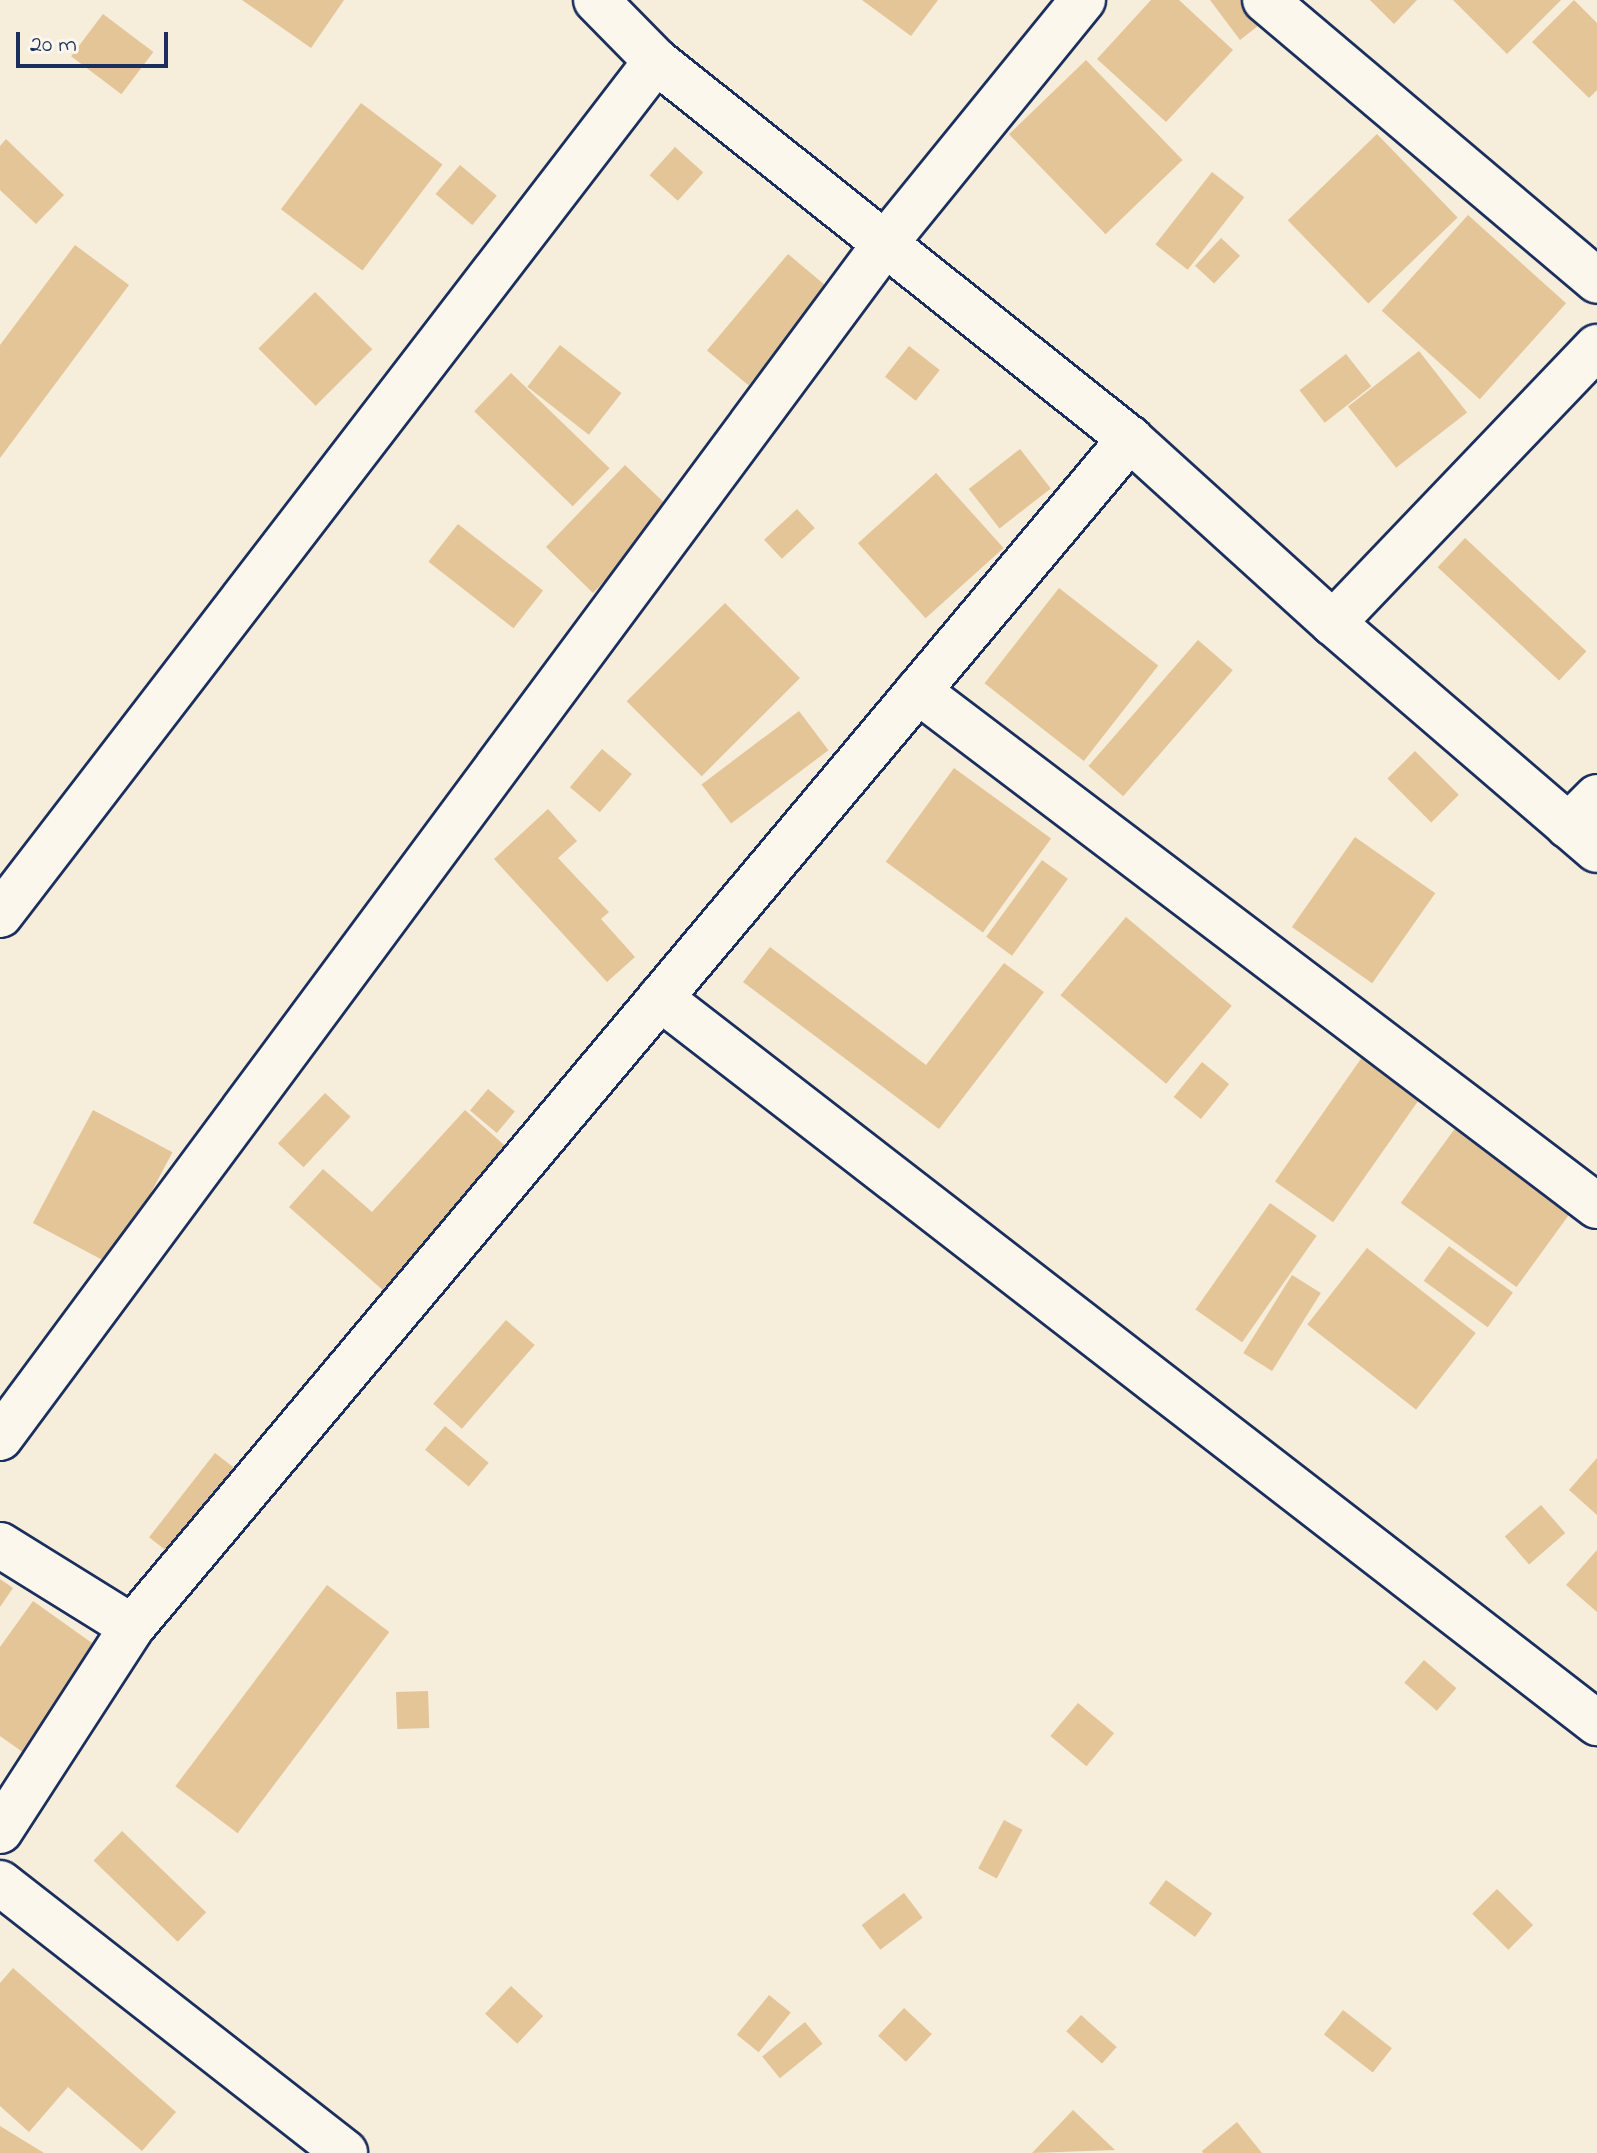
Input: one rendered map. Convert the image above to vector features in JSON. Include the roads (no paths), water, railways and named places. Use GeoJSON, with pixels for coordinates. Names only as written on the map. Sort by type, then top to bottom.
{"type":"FeatureCollection","features":[{"type":"Feature","properties":{"kind":"street"},"geometry":{"type":"LineString","coordinates":[[596,0],[656,61],[887,241],[1130,439],[1333,623],[1587,824]]}},
{"type":"Feature","properties":{"kind":"street"},"geometry":{"type":"LineString","coordinates":[[0,1438],[887,241],[1083,0]]}},
{"type":"Feature","properties":{"kind":"street"},"geometry":{"type":"LineString","coordinates":[[1265,0],[1597,281]]}},
{"type":"Feature","properties":{"kind":"street"},"geometry":{"type":"LineString","coordinates":[[0,915],[656,61]]}},
{"type":"Feature","properties":{"kind":"street"},"geometry":{"type":"LineString","coordinates":[[1333,623],[1597,347]]}},
{"type":"Feature","properties":{"kind":"street"},"geometry":{"type":"LineString","coordinates":[[0,1831],[132,1627],[1130,439]]}},
{"type":"Feature","properties":{"kind":"street"},"geometry":{"type":"LineString","coordinates":[[918,691],[1597,1206]]}},
{"type":"Feature","properties":{"kind":"street"},"geometry":{"type":"LineString","coordinates":[[660,998],[1597,1723]]}},
{"type":"Feature","properties":{"kind":"street"},"geometry":{"type":"LineString","coordinates":[[0,1545],[132,1627]]}},
{"type":"Feature","properties":{"kind":"street"},"geometry":{"type":"LineString","coordinates":[[0,1883],[345,2153]]}}]}
